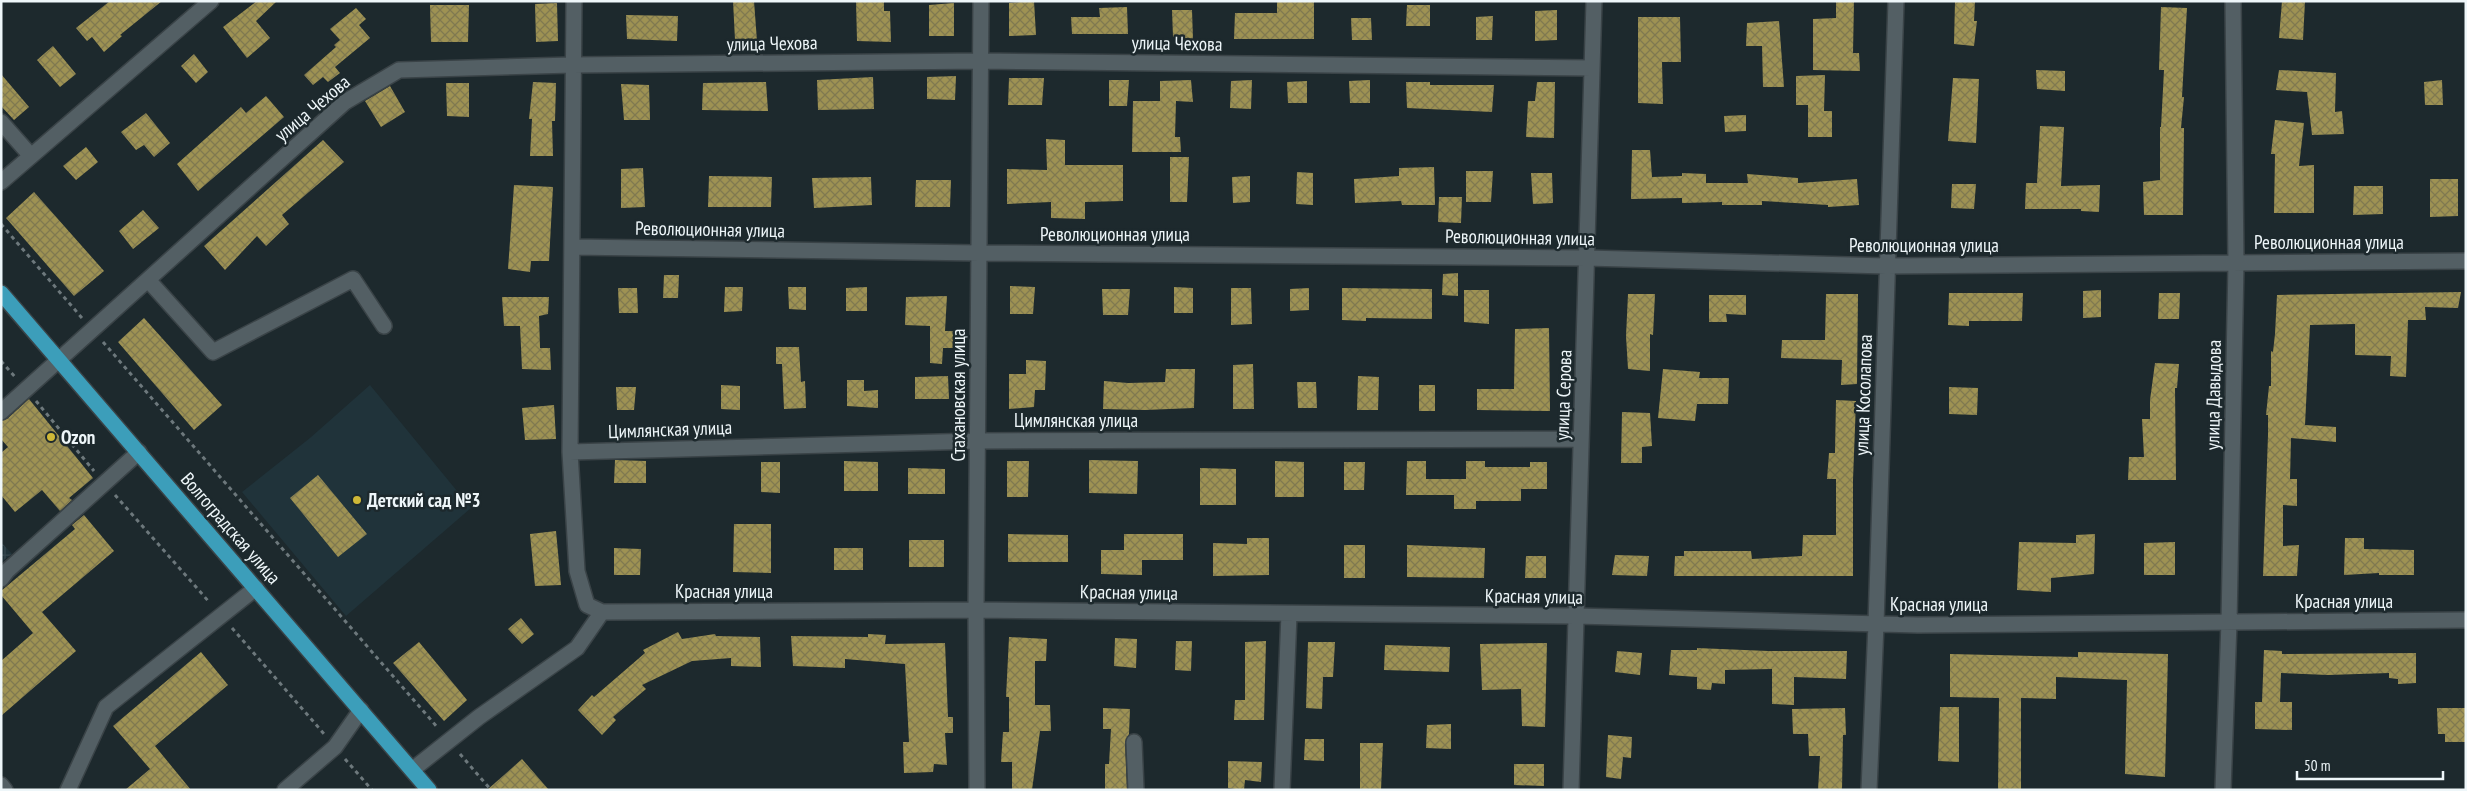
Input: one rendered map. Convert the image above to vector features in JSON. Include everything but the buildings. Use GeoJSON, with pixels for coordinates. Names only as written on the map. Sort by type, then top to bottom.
{"type":"FeatureCollection","features":[{"type":"Feature","properties":{"kind":"main road","name":"Волгоградская улица"},"geometry":{"type":"LineString","coordinates":[[1,293],[429,790]]}},
{"type":"Feature","properties":{"kind":"street"},"geometry":{"type":"LineString","coordinates":[[1,182],[211,1]]}},
{"type":"Feature","properties":{"kind":"street"},"geometry":{"type":"LineString","coordinates":[[412,770],[448,741],[577,648],[602,612],[587,605],[577,571],[570,452],[574,1]]}},
{"type":"Feature","properties":{"kind":"street","name":"Стахановская улица"},"geometry":{"type":"LineString","coordinates":[[977,790],[976,610],[981,1]]}},
{"type":"Feature","properties":{"kind":"street","name":"улица Серова"},"geometry":{"type":"LineString","coordinates":[[1571,790],[1594,1]]}},
{"type":"Feature","properties":{"kind":"street","name":"улица Косолапова"},"geometry":{"type":"LineString","coordinates":[[1869,790],[1896,1]]}},
{"type":"Feature","properties":{"kind":"street","name":"улица Давыдова"},"geometry":{"type":"LineString","coordinates":[[2223,790],[2229,622],[2236,263],[2233,1]]}},
{"type":"Feature","properties":{"kind":"street","name":"улица Чехова"},"geometry":{"type":"LineString","coordinates":[[1,412],[149,281],[345,102],[399,70],[572,65],[981,60],[1592,68]]}},
{"type":"Feature","properties":{"kind":"street"},"geometry":{"type":"LineString","coordinates":[[1,122],[31,156]]}},
{"type":"Feature","properties":{"kind":"street","name":"Революционная улица"},"geometry":{"type":"LineString","coordinates":[[573,247],[979,253],[1587,258],[1886,266],[2466,261]]}},
{"type":"Feature","properties":{"kind":"street"},"geometry":{"type":"LineString","coordinates":[[149,281],[213,352],[354,279],[384,326]]}},
{"type":"Feature","properties":{"kind":"street","name":"Цимлянская улица"},"geometry":{"type":"LineString","coordinates":[[570,452],[978,441],[1582,439]]}},
{"type":"Feature","properties":{"kind":"street"},"geometry":{"type":"LineString","coordinates":[[1,579],[6,571],[139,452]]}},
{"type":"Feature","properties":{"kind":"street"},"geometry":{"type":"LineString","coordinates":[[68,790],[106,707],[256,588]]}},
{"type":"Feature","properties":{"kind":"street","name":"Красная улица"},"geometry":{"type":"LineString","coordinates":[[602,612],[976,610],[1576,616],[1876,624],[2466,620]]}},
{"type":"Feature","properties":{"kind":"street"},"geometry":{"type":"LineString","coordinates":[[1282,790],[1289,614]]}},
{"type":"Feature","properties":{"kind":"street"},"geometry":{"type":"LineString","coordinates":[[285,790],[335,747],[361,710]]}},
{"type":"Feature","properties":{"kind":"street"},"geometry":{"type":"LineString","coordinates":[[1134,742],[1136,790]]}},
{"type":"Feature","properties":{"kind":"street"},"geometry":{"type":"LineString","coordinates":[[1,785],[5,790]]}},
{"type":"Feature","properties":{"kind":"path"},"geometry":{"type":"LineString","coordinates":[[1,224],[491,790]]}},
{"type":"Feature","properties":{"kind":"path"},"geometry":{"type":"LineString","coordinates":[[1,361],[104,483],[372,790]]}},
{"type":"Feature","properties":{"kind":"shaded area","name":"Детский сад №3"},"geometry":{"type":"Polygon","coordinates":[[[370,385],[471,508],[346,616],[242,492],[310,438],[370,385]]]}},
{"type":"Feature","properties":{"kind":"shaded area"},"geometry":{"type":"Polygon","coordinates":[[[1,542],[12,554],[1,562],[1,542]]]}},
{"type":"Feature","properties":{"kind":"place","name":"Ozon"},"geometry":{"type":"Point","coordinates":[51,437]}},
{"type":"Feature","properties":{"kind":"place","name":"Детский сад №3"},"geometry":{"type":"Point","coordinates":[357,500]}}]}
